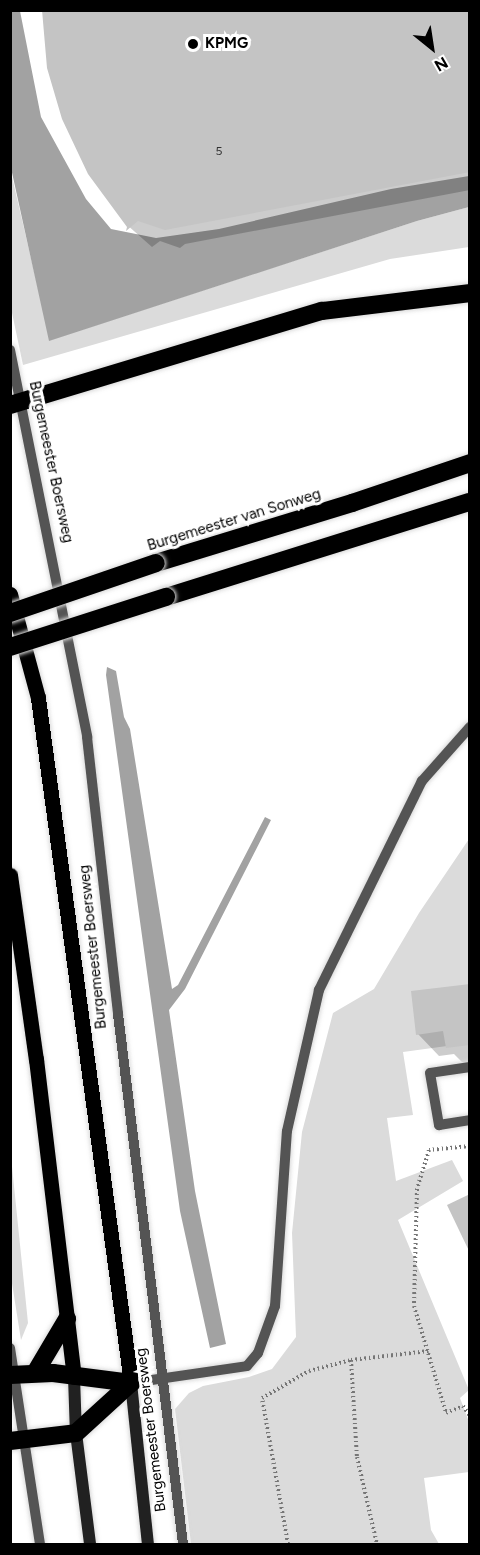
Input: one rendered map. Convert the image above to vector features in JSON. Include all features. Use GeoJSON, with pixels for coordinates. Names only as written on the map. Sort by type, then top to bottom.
{"type":"FeatureCollection","features":[{"type":"Feature","properties":{"kind":"highway"},"geometry":{"type":"LineString","coordinates":[[16,404],[322,310],[470,293]]}},
{"type":"Feature","properties":{"kind":"highway","name":"Burgemeester van Sonweg"},"geometry":{"type":"LineString","coordinates":[[10,613],[156,563],[352,503],[470,463]]}},
{"type":"Feature","properties":{"kind":"highway"},"geometry":{"type":"LineString","coordinates":[[10,647],[470,502]]}},
{"type":"Feature","properties":{"kind":"highway"},"geometry":{"type":"LineString","coordinates":[[35,1373],[68,1319]]}},
{"type":"Feature","properties":{"kind":"highway"},"geometry":{"type":"LineString","coordinates":[[12,1375],[35,1373],[132,1383]]}},
{"type":"Feature","properties":{"kind":"highway"},"geometry":{"type":"LineString","coordinates":[[17,1440],[76,1433],[132,1383]]}},
{"type":"Feature","properties":{"kind":"main road","name":"Burgemeester Boersweg"},"geometry":{"type":"LineString","coordinates":[[10,594],[38,698],[132,1383],[148,1545]]}},
{"type":"Feature","properties":{"kind":"main road"},"geometry":{"type":"LineString","coordinates":[[10,875],[36,1059],[68,1319],[74,1377],[76,1433],[90,1545]]}},
{"type":"Feature","properties":{"kind":"lane","name":"Burgemeester Boersweg"},"geometry":{"type":"LineString","coordinates":[[10,350],[16,404],[87,737],[183,1545]]}},
{"type":"Feature","properties":{"kind":"lane"},"geometry":{"type":"LineString","coordinates":[[132,1383],[247,1366],[258,1353],[275,1306],[287,1131],[319,990],[422,782],[470,727]]}},
{"type":"Feature","properties":{"kind":"lane"},"geometry":{"type":"LineString","coordinates":[[470,1067],[430,1073],[439,1125],[470,1120]]}},
{"type":"Feature","properties":{"kind":"lane"},"geometry":{"type":"LineString","coordinates":[[10,1348],[17,1440],[40,1545]]}},
{"type":"Feature","properties":{"kind":"path"},"geometry":{"type":"LineString","coordinates":[[470,1146],[429,1150],[417,1189],[414,1306],[446,1413],[463,1406],[470,1416]]}},
{"type":"Feature","properties":{"kind":"path"},"geometry":{"type":"LineString","coordinates":[[288,1545],[262,1398],[309,1371],[351,1360],[428,1351]]}},
{"type":"Feature","properties":{"kind":"path"},"geometry":{"type":"LineString","coordinates":[[351,1360],[357,1457],[377,1545]]}},
{"type":"Feature","properties":{"kind":"shaded area"},"geometry":{"type":"Polygon","coordinates":[[[10,11],[20,11],[41,117],[86,199],[111,229],[156,238],[219,229],[391,189],[469,176],[469,207],[417,221],[49,341],[11,168],[10,11]]]}},
{"type":"Feature","properties":{"kind":"shaded area"},"geometry":{"type":"Polygon","coordinates":[[[10,168],[50,340],[417,221],[469,207],[469,247],[390,259],[23,365],[11,308],[10,168]]]}},
{"type":"Feature","properties":{"kind":"shaded area"},"geometry":{"type":"Polygon","coordinates":[[[107,667],[116,671],[124,717],[130,729],[172,989],[178,985],[265,817],[271,820],[185,989],[169,1010],[195,1191],[226,1344],[210,1348],[180,1211],[106,675],[107,667]]]}},
{"type":"Feature","properties":{"kind":"shaded area"},"geometry":{"type":"Polygon","coordinates":[[[469,839],[469,1043],[403,1052],[413,1115],[387,1118],[396,1181],[452,1160],[463,1181],[398,1220],[469,1390],[460,1398],[469,1422],[469,1472],[424,1478],[431,1530],[439,1544],[191,1544],[175,1409],[189,1393],[203,1386],[249,1377],[272,1369],[296,1337],[292,1233],[302,1132],[333,1013],[374,989],[419,913],[469,839]]]}},
{"type":"Feature","properties":{"kind":"shaded area"},"geometry":{"type":"Polygon","coordinates":[[[10,1147],[28,1323],[21,1340],[11,1277],[10,1147]]]}},
{"type":"Feature","properties":{"kind":"building"},"geometry":{"type":"Polygon","coordinates":[[[42,10],[470,10],[470,172],[165,230],[138,221],[126,231],[127,227],[88,174],[62,119],[47,68],[42,10]]]}},
{"type":"Feature","properties":{"kind":"building"},"geometry":{"type":"Polygon","coordinates":[[[470,984],[470,1045],[446,1048],[443,1031],[416,1035],[411,991],[470,984]]]}},
{"type":"Feature","properties":{"kind":"building"},"geometry":{"type":"Polygon","coordinates":[[[470,1194],[470,1253],[447,1205],[470,1194]]]}},
{"type":"Feature","properties":{"kind":"place","name":"KPMG"},"geometry":{"type":"Point","coordinates":[193,44]}}]}
